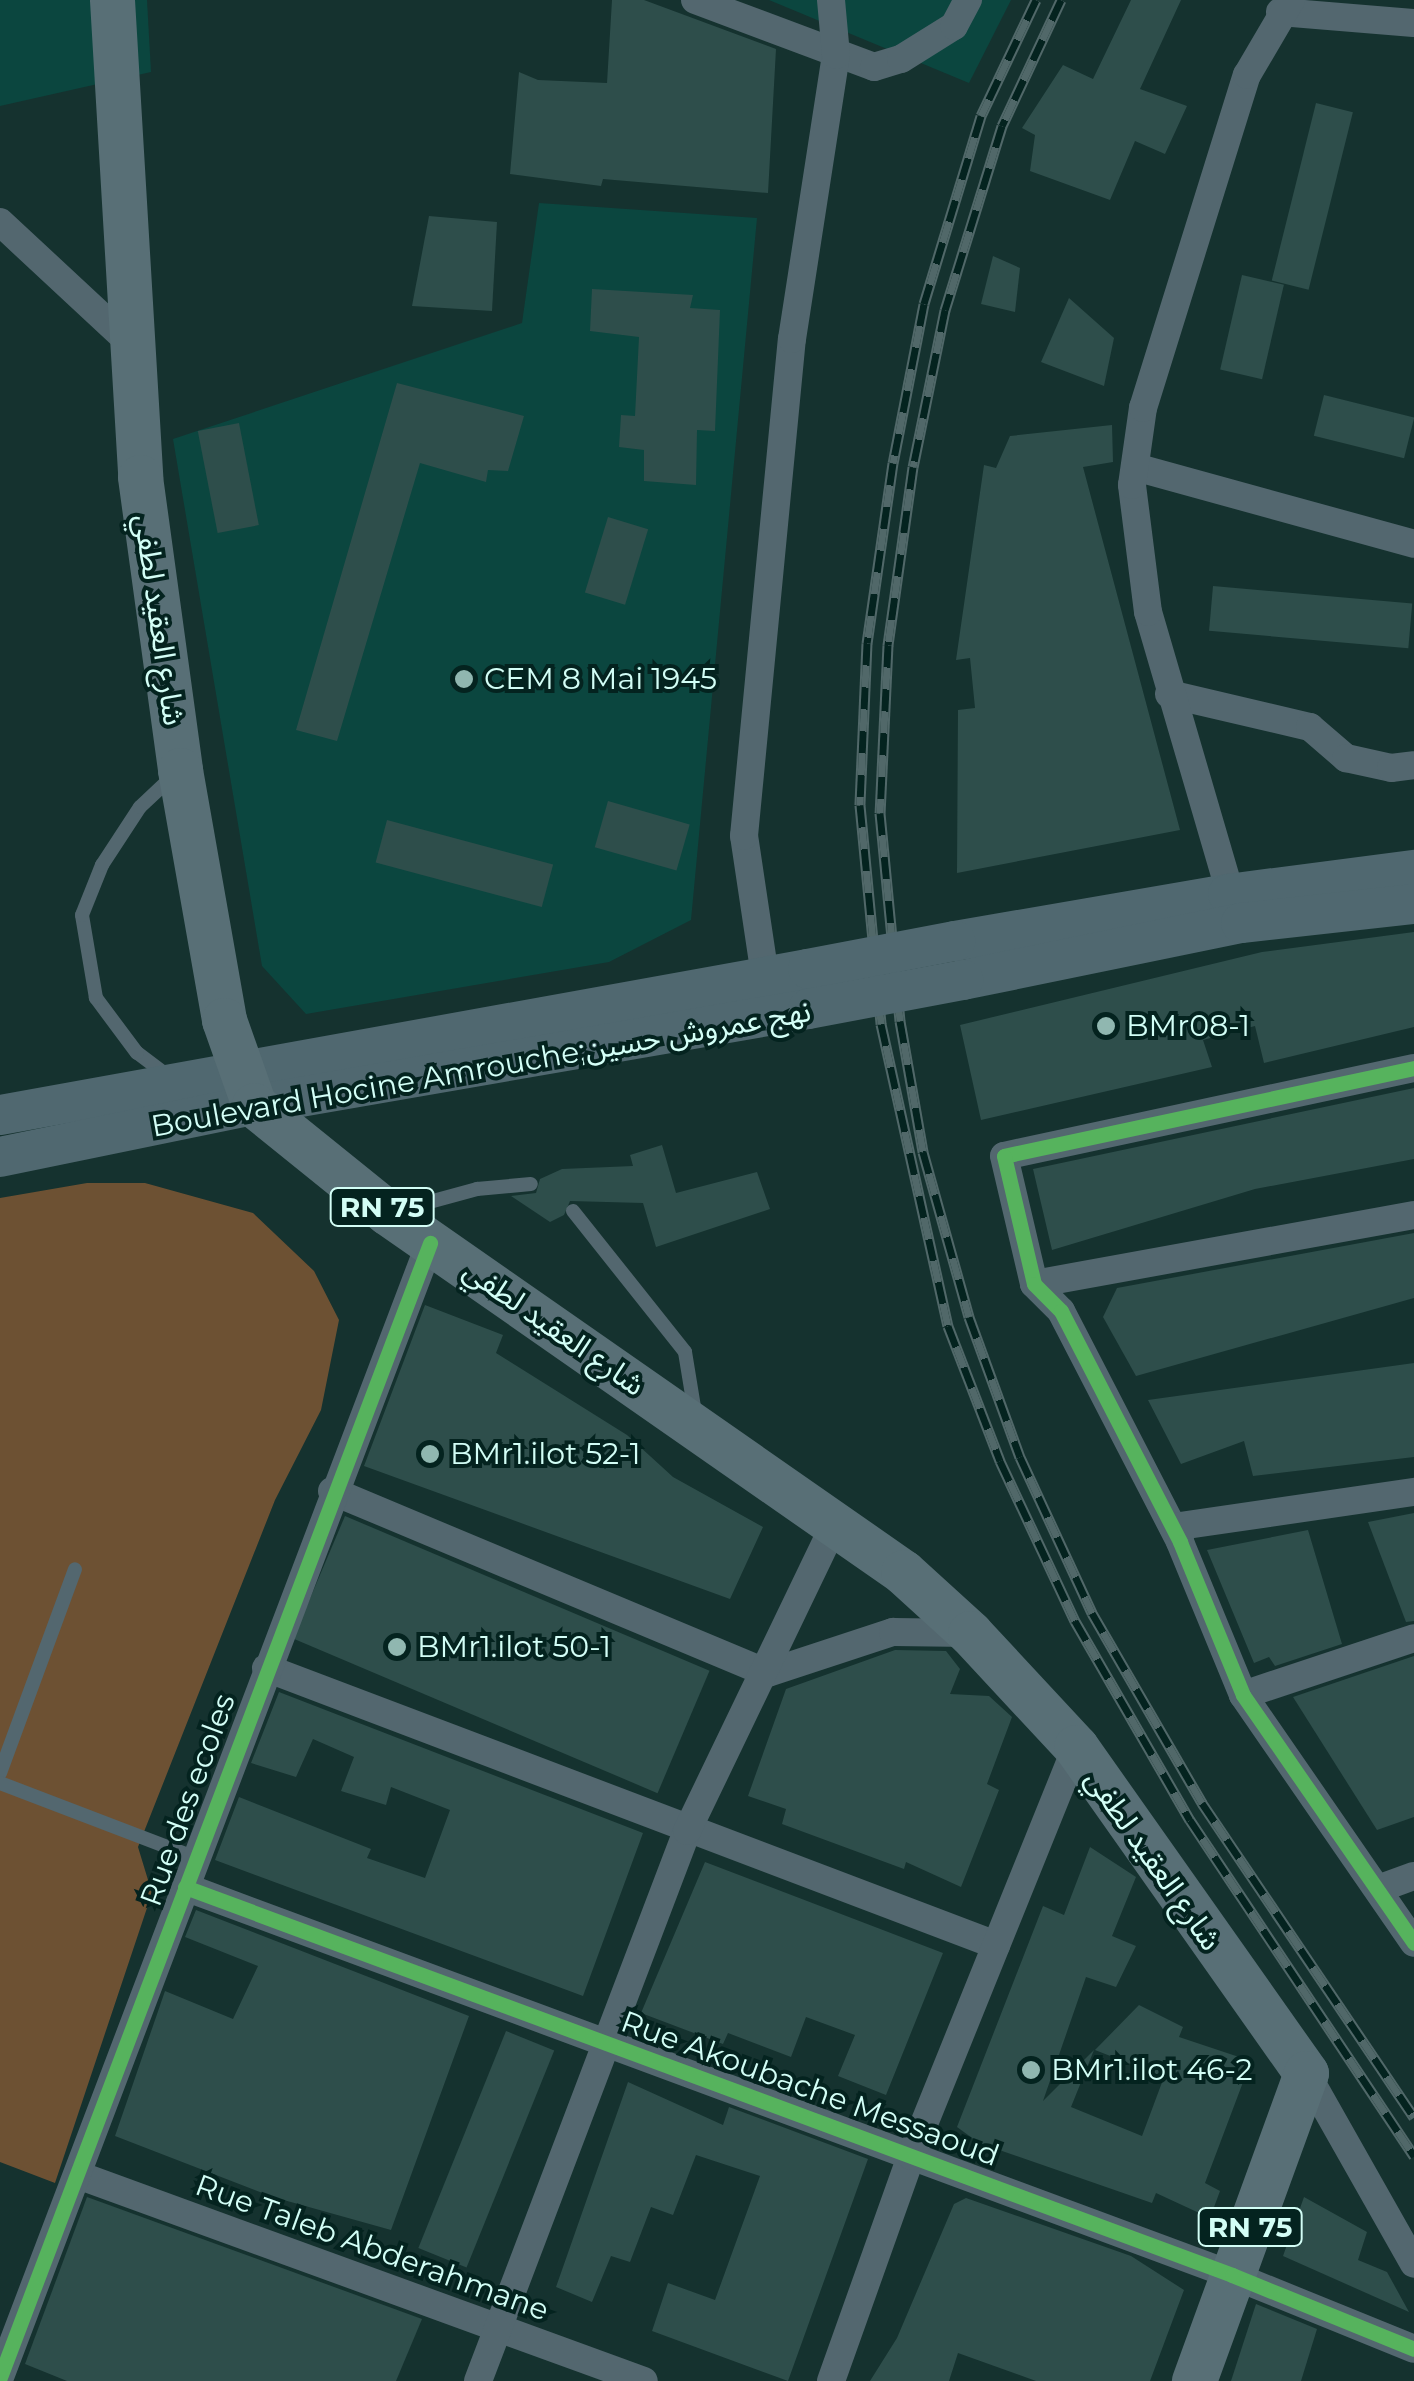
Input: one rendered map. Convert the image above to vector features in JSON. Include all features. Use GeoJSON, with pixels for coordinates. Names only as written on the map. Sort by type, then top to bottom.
{"type":"FeatureCollection","features":[{"type":"Feature","properties":{"kind":"main road","name":"شارع العقيد لطفي"},"geometry":{"type":"LineString","coordinates":[[112,0],[140,477],[180,770],[224,1020],[247,1089],[388,1213],[833,1528],[904,1572],[970,1632],[1076,1747],[1306,2073]]}},
{"type":"Feature","properties":{"kind":"main road"},"geometry":{"type":"LineString","coordinates":[[1235,908],[1414,870]]}},
{"type":"Feature","properties":{"kind":"main road"},"geometry":{"type":"LineString","coordinates":[[1235,908],[1414,904]]}},
{"type":"Feature","properties":{"kind":"main road","name":"Boulevard Hocine Amrouche;نهج عمروش حسين"},"geometry":{"type":"LineString","coordinates":[[0,1115],[177,1083],[247,1089],[1235,908]]}},
{"type":"Feature","properties":{"kind":"main road","name":"Boulevard Hocine Amrouche;نهج عمروش حسين"},"geometry":{"type":"LineString","coordinates":[[0,1158],[247,1089],[765,976],[808,989]]}},
{"type":"Feature","properties":{"kind":"main road","name":"RN 75"},"geometry":{"type":"LineString","coordinates":[[1194,2381],[1306,2073]]}},
{"type":"Feature","properties":{"kind":"street"},"geometry":{"type":"LineString","coordinates":[[695,0],[874,67],[901,60],[954,26],[968,0]]}},
{"type":"Feature","properties":{"kind":"street"},"geometry":{"type":"LineString","coordinates":[[765,976],[744,836],[792,340],[836,55],[831,0]]}},
{"type":"Feature","properties":{"kind":"street"},"geometry":{"type":"LineString","coordinates":[[1235,908],[1148,612],[1135,467],[1142,408],[1241,94],[1285,6],[1414,23]]}},
{"type":"Feature","properties":{"kind":"street"},"geometry":{"type":"LineString","coordinates":[[0,222],[130,343]]}},
{"type":"Feature","properties":{"kind":"street"},"geometry":{"type":"LineString","coordinates":[[1135,467],[1414,544]]}},
{"type":"Feature","properties":{"kind":"street"},"geometry":{"type":"LineString","coordinates":[[1169,694],[1310,727],[1346,758],[1391,768],[1414,764]]}},
{"type":"Feature","properties":{"kind":"street"},"geometry":{"type":"LineString","coordinates":[[1414,1068],[1004,1156],[1034,1284],[1061,1311],[1173,1527],[1242,1694],[1414,1943]]}},
{"type":"Feature","properties":{"kind":"street"},"geometry":{"type":"LineString","coordinates":[[1034,1284],[1414,1214]]}},
{"type":"Feature","properties":{"kind":"street","name":"Rue des ecoles"},"geometry":{"type":"LineString","coordinates":[[0,2376],[332,1491],[430,1243]]}},
{"type":"Feature","properties":{"kind":"street"},"geometry":{"type":"LineString","coordinates":[[332,1491],[768,1673],[893,1632],[970,1632]]}},
{"type":"Feature","properties":{"kind":"street"},"geometry":{"type":"LineString","coordinates":[[1173,1527],[1414,1492]]}},
{"type":"Feature","properties":{"kind":"street"},"geometry":{"type":"LineString","coordinates":[[478,2381],[687,1831],[768,1673],[833,1528]]}},
{"type":"Feature","properties":{"kind":"street"},"geometry":{"type":"LineString","coordinates":[[1242,1694],[1414,1638]]}},
{"type":"Feature","properties":{"kind":"street"},"geometry":{"type":"LineString","coordinates":[[266,1668],[687,1831],[996,1945]]}},
{"type":"Feature","properties":{"kind":"street"},"geometry":{"type":"LineString","coordinates":[[830,2381],[912,2156],[1076,1747]]}},
{"type":"Feature","properties":{"kind":"street"},"geometry":{"type":"LineString","coordinates":[[1378,1889],[1414,1876]]}},
{"type":"Feature","properties":{"kind":"street","name":"Rue Akoubache Messaoud"},"geometry":{"type":"LineString","coordinates":[[185,1887],[1232,2275],[1414,2349]]}},
{"type":"Feature","properties":{"kind":"street"},"geometry":{"type":"LineString","coordinates":[[1306,2073],[1414,2264]]}},
{"type":"Feature","properties":{"kind":"street","name":"Rue Taleb Abderahmane"},"geometry":{"type":"LineString","coordinates":[[78,2175],[644,2381]]}},
{"type":"Feature","properties":{"kind":"street"},"geometry":{"type":"LineString","coordinates":[[0,2376],[12,2381]]}},
{"type":"Feature","properties":{"kind":"lane"},"geometry":{"type":"LineString","coordinates":[[177,1083],[137,1052],[96,998],[82,915],[102,865],[140,807],[180,770]]}},
{"type":"Feature","properties":{"kind":"lane"},"geometry":{"type":"LineString","coordinates":[[388,1213],[478,1188],[531,1184]]}},
{"type":"Feature","properties":{"kind":"lane"},"geometry":{"type":"LineString","coordinates":[[573,1211],[686,1352],[698,1429]]}},
{"type":"Feature","properties":{"kind":"lane"},"geometry":{"type":"LineString","coordinates":[[0,1774],[75,1568]]}},
{"type":"Feature","properties":{"kind":"lane"},"geometry":{"type":"LineString","coordinates":[[0,1783],[196,1858]]}},
{"type":"Feature","properties":{"kind":"shaded area"},"geometry":{"type":"Polygon","coordinates":[[[0,0],[147,0],[151,72],[0,106],[0,0]]]}},
{"type":"Feature","properties":{"kind":"shaded area"},"geometry":{"type":"Polygon","coordinates":[[[769,0],[1011,0],[969,83],[769,0]]]}},
{"type":"Feature","properties":{"kind":"shaded area","name":"CEM 8 Mai 1945"},"geometry":{"type":"Polygon","coordinates":[[[539,203],[757,218],[691,920],[609,962],[306,1014],[262,966],[173,439],[522,323],[539,203]]]}},
{"type":"Feature","properties":{"kind":"shaded area"},"geometry":{"type":"Polygon","coordinates":[[[87,1183],[145,1183],[253,1213],[314,1271],[339,1320],[321,1410],[275,1500],[138,1847],[152,1893],[55,2183],[0,2162],[0,1198],[87,1183]]]}},
{"type":"Feature","properties":{"kind":"building"},"geometry":{"type":"Polygon","coordinates":[[[612,0],[644,0],[776,49],[768,193],[603,179],[601,186],[510,174],[519,72],[538,80],[607,83],[612,0]]]}},
{"type":"Feature","properties":{"kind":"building"},"geometry":{"type":"Polygon","coordinates":[[[1131,0],[1181,0],[1140,89],[1187,106],[1165,154],[1135,141],[1110,200],[1030,171],[1035,135],[1022,128],[1063,65],[1093,79],[1131,0]]]}},
{"type":"Feature","properties":{"kind":"building"},"geometry":{"type":"Polygon","coordinates":[[[1316,103],[1353,112],[1309,290],[1272,281],[1316,103]]]}},
{"type":"Feature","properties":{"kind":"building"},"geometry":{"type":"Polygon","coordinates":[[[429,216],[497,222],[492,311],[412,306],[429,216]]]}},
{"type":"Feature","properties":{"kind":"building"},"geometry":{"type":"Polygon","coordinates":[[[993,256],[1020,268],[1015,312],[981,304],[993,256]]]}},
{"type":"Feature","properties":{"kind":"building"},"geometry":{"type":"Polygon","coordinates":[[[1242,275],[1284,285],[1262,379],[1220,370],[1242,275]]]}},
{"type":"Feature","properties":{"kind":"building"},"geometry":{"type":"Polygon","coordinates":[[[592,289],[693,295],[690,308],[720,310],[715,431],[697,430],[696,485],[644,481],[644,450],[619,447],[621,415],[635,416],[639,337],[590,331],[592,289]]]}},
{"type":"Feature","properties":{"kind":"building"},"geometry":{"type":"Polygon","coordinates":[[[1069,298],[1114,338],[1104,386],[1041,362],[1069,298]]]}},
{"type":"Feature","properties":{"kind":"building"},"geometry":{"type":"Polygon","coordinates":[[[397,383],[524,416],[508,471],[488,470],[486,482],[420,463],[337,741],[296,730],[397,383]]]}},
{"type":"Feature","properties":{"kind":"building"},"geometry":{"type":"Polygon","coordinates":[[[1324,395],[1414,417],[1404,458],[1314,436],[1324,395]]]}},
{"type":"Feature","properties":{"kind":"building"},"geometry":{"type":"Polygon","coordinates":[[[239,423],[259,525],[218,533],[198,431],[239,423]]]}},
{"type":"Feature","properties":{"kind":"building"},"geometry":{"type":"Polygon","coordinates":[[[1112,425],[1113,462],[1083,467],[1180,830],[957,873],[958,710],[975,708],[970,658],[956,660],[984,465],[996,468],[1010,436],[1112,425]]]}},
{"type":"Feature","properties":{"kind":"building"},"geometry":{"type":"Polygon","coordinates":[[[608,517],[648,529],[625,605],[585,593],[608,517]]]}},
{"type":"Feature","properties":{"kind":"building"},"geometry":{"type":"Polygon","coordinates":[[[1213,586],[1412,603],[1408,648],[1209,631],[1213,586]]]}},
{"type":"Feature","properties":{"kind":"building"},"geometry":{"type":"Polygon","coordinates":[[[608,801],[690,824],[676,871],[595,847],[608,801]]]}},
{"type":"Feature","properties":{"kind":"building"},"geometry":{"type":"Polygon","coordinates":[[[387,820],[553,865],[542,907],[376,863],[387,820]]]}},
{"type":"Feature","properties":{"kind":"building","name":"BMr08-1"},"geometry":{"type":"Polygon","coordinates":[[[1414,932],[1414,1027],[1264,1063],[1255,1026],[1203,1040],[1212,1067],[981,1120],[960,1025],[1262,952],[1414,932]]]}},
{"type":"Feature","properties":{"kind":"building"},"geometry":{"type":"Polygon","coordinates":[[[1414,1088],[1414,1159],[1255,1189],[1052,1250],[1033,1169],[1414,1088]]]}},
{"type":"Feature","properties":{"kind":"building"},"geometry":{"type":"Polygon","coordinates":[[[662,1145],[676,1193],[757,1172],[770,1209],[656,1247],[643,1203],[570,1201],[564,1215],[550,1222],[511,1196],[536,1193],[540,1179],[562,1169],[633,1166],[630,1155],[662,1145]]]}},
{"type":"Feature","properties":{"kind":"building"},"geometry":{"type":"Polygon","coordinates":[[[1414,1233],[1414,1298],[1136,1376],[1103,1317],[1117,1288],[1414,1233]]]}},
{"type":"Feature","properties":{"kind":"building","name":"BMr1.ilot 52-1"},"geometry":{"type":"Polygon","coordinates":[[[425,1305],[503,1335],[496,1353],[627,1435],[673,1477],[763,1527],[730,1599],[364,1466],[425,1305]]]}},
{"type":"Feature","properties":{"kind":"building"},"geometry":{"type":"Polygon","coordinates":[[[1414,1363],[1414,1457],[1253,1476],[1244,1441],[1181,1464],[1148,1400],[1414,1363]]]}},
{"type":"Feature","properties":{"kind":"building"},"geometry":{"type":"Polygon","coordinates":[[[1414,1513],[1414,1621],[1406,1622],[1368,1522],[1414,1513]]]}},
{"type":"Feature","properties":{"kind":"building","name":"BMr1.ilot 50-1"},"geometry":{"type":"Polygon","coordinates":[[[345,1516],[710,1671],[658,1793],[293,1638],[345,1516]]]}},
{"type":"Feature","properties":{"kind":"building"},"geometry":{"type":"Polygon","coordinates":[[[1308,1530],[1342,1644],[1275,1666],[1269,1657],[1254,1663],[1207,1550],[1308,1530]]]}},
{"type":"Feature","properties":{"kind":"building"},"geometry":{"type":"Polygon","coordinates":[[[895,1650],[946,1651],[960,1669],[950,1694],[989,1696],[1012,1717],[987,1784],[999,1790],[961,1887],[906,1862],[904,1869],[782,1824],[786,1809],[748,1796],[786,1689],[895,1650]]]}},
{"type":"Feature","properties":{"kind":"building"},"geometry":{"type":"Polygon","coordinates":[[[1414,1656],[1414,1817],[1377,1830],[1293,1697],[1414,1656]]]}},
{"type":"Feature","properties":{"kind":"building"},"geometry":{"type":"Polygon","coordinates":[[[279,1692],[643,1833],[583,1996],[215,1860],[239,1797],[371,1849],[367,1858],[425,1878],[450,1810],[391,1787],[386,1805],[341,1791],[354,1757],[313,1739],[296,1777],[251,1763],[279,1692]]]}},
{"type":"Feature","properties":{"kind":"building","name":"BMr1.ilot 46-2"},"geometry":{"type":"Polygon","coordinates":[[[1090,1847],[1136,1877],[1112,1936],[1136,1946],[1116,1987],[1086,1977],[1043,2101],[1094,2050],[1071,2107],[1142,2136],[1164,2077],[1095,2050],[1139,2005],[1183,2027],[1179,2037],[1251,2061],[1205,2183],[1220,2191],[1210,2218],[1156,2193],[1152,2203],[979,2143],[957,2127],[1043,1906],[1064,1915],[1090,1847]]]}},
{"type":"Feature","properties":{"kind":"building"},"geometry":{"type":"Polygon","coordinates":[[[705,1862],[943,1953],[886,2095],[838,2076],[855,2035],[806,2017],[791,2057],[728,2033],[723,2044],[641,2013],[705,1862]]]}},
{"type":"Feature","properties":{"kind":"building"},"geometry":{"type":"Polygon","coordinates":[[[196,1910],[469,2016],[391,2230],[273,2197],[115,2136],[165,1991],[233,2019],[258,1966],[185,1937],[196,1910]]]}},
{"type":"Feature","properties":{"kind":"building"},"geometry":{"type":"Polygon","coordinates":[[[506,2031],[554,2050],[467,2267],[418,2248],[506,2031]]]}},
{"type":"Feature","properties":{"kind":"building"},"geometry":{"type":"Polygon","coordinates":[[[628,2082],[723,2125],[729,2107],[868,2159],[788,2381],[652,2331],[668,2283],[715,2300],[760,2176],[696,2155],[673,2215],[651,2207],[630,2262],[611,2256],[592,2302],[556,2287],[628,2082]]]}},
{"type":"Feature","properties":{"kind":"building"},"geometry":{"type":"Polygon","coordinates":[[[87,2197],[422,2319],[396,2381],[67,2381],[25,2364],[87,2197]]]}},
{"type":"Feature","properties":{"kind":"building"},"geometry":{"type":"Polygon","coordinates":[[[1304,2197],[1367,2232],[1358,2260],[1387,2272],[1409,2312],[1283,2256],[1304,2197]]]}},
{"type":"Feature","properties":{"kind":"building"},"geometry":{"type":"Polygon","coordinates":[[[966,2198],[1131,2256],[1184,2290],[1150,2381],[1036,2381],[958,2353],[949,2381],[870,2381],[897,2338],[954,2204],[966,2198]]]}},
{"type":"Feature","properties":{"kind":"building"},"geometry":{"type":"Polygon","coordinates":[[[1256,2304],[1317,2329],[1301,2381],[1231,2381],[1256,2304]]]}},
{"type":"Feature","properties":{"kind":"railway"},"geometry":{"type":"LineString","coordinates":[[1036,0],[981,116],[924,304],[893,463],[867,643],[860,805],[881,1024],[948,1326],[1000,1461],[1075,1621],[1190,1820],[1414,2156]]}},
{"type":"Feature","properties":{"kind":"railway"},"geometry":{"type":"LineString","coordinates":[[1061,0],[1002,126],[945,310],[913,467],[888,645],[880,813],[900,1021],[923,1152],[969,1317],[1020,1457],[1092,1613],[1202,1803],[1414,2117]]}},
{"type":"Feature","properties":{"kind":"cycle path"},"geometry":{"type":"LineString","coordinates":[[1414,1068],[1004,1156],[1034,1284],[1061,1311],[1180,1542],[1243,1695],[1414,1943]]}},
{"type":"Feature","properties":{"kind":"cycle path"},"geometry":{"type":"LineString","coordinates":[[0,2377],[430,1243]]}},
{"type":"Feature","properties":{"kind":"cycle path"},"geometry":{"type":"LineString","coordinates":[[185,1887],[1232,2275],[1414,2349]]}},
{"type":"Feature","properties":{"kind":"place","name":"CEM 8 Mai 1945"},"geometry":{"type":"Point","coordinates":[464,679]}},
{"type":"Feature","properties":{"kind":"place","name":"BMr08-1"},"geometry":{"type":"Point","coordinates":[1106,1026]}},
{"type":"Feature","properties":{"kind":"place","name":"BMr1.ilot 52-1"},"geometry":{"type":"Point","coordinates":[430,1454]}},
{"type":"Feature","properties":{"kind":"place","name":"BMr1.ilot 50-1"},"geometry":{"type":"Point","coordinates":[397,1647]}},
{"type":"Feature","properties":{"kind":"place","name":"BMr1.ilot 46-2"},"geometry":{"type":"Point","coordinates":[1031,2070]}}]}
